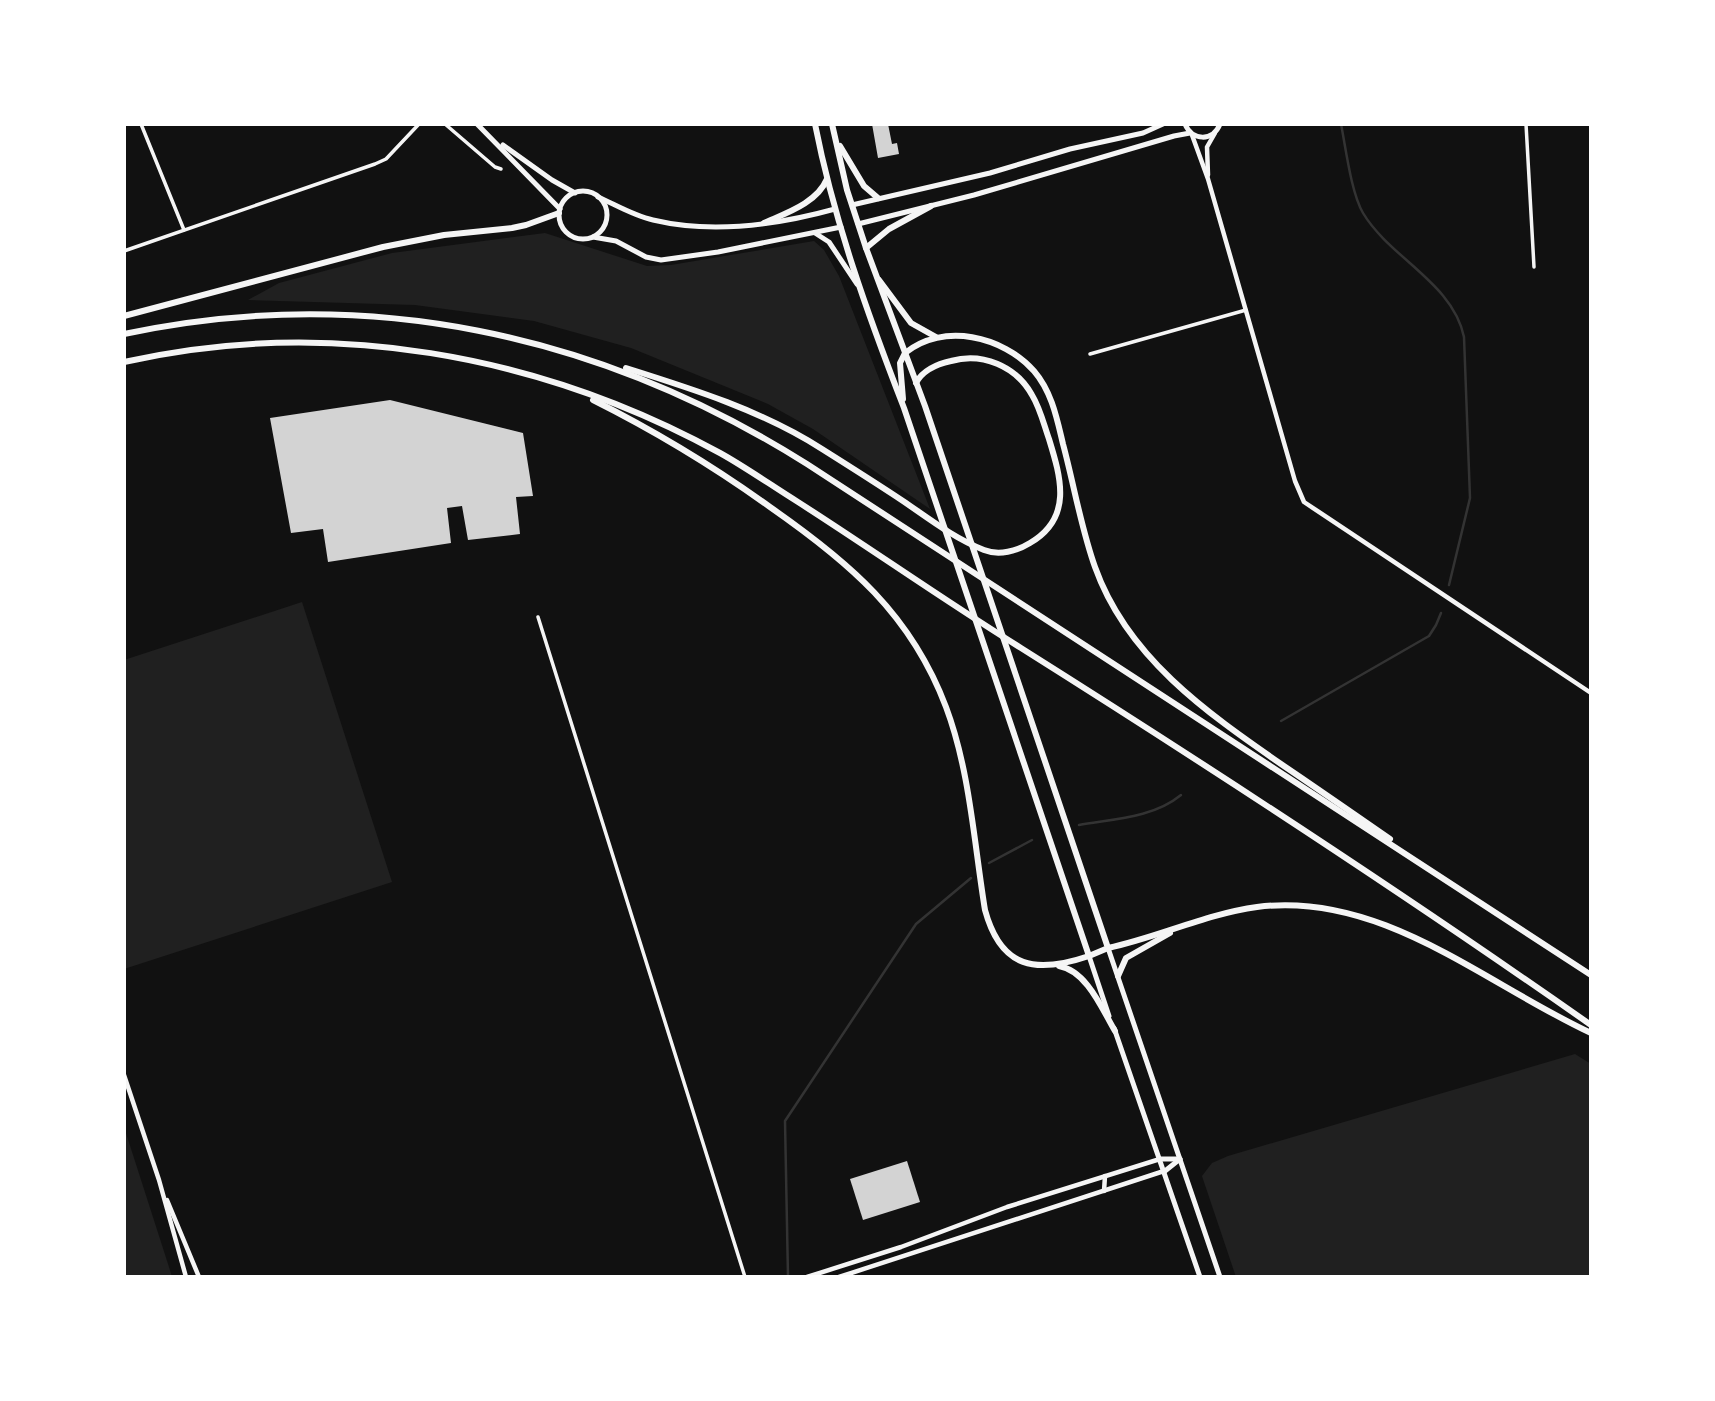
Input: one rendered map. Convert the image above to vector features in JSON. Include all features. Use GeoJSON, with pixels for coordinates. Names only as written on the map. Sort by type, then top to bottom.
{"type":"FeatureCollection","features":[{"type":"Feature","properties":{"kind":"highway"},"geometry":{"type":"LineString","coordinates":[[815,124],[835,209],[1089,956]]}},
{"type":"Feature","properties":{"kind":"highway"},"geometry":{"type":"LineString","coordinates":[[832,124],[852,205],[866,248],[916,383],[1108,948]]}},
{"type":"Feature","properties":{"kind":"highway"},"geometry":{"type":"LineString","coordinates":[[835,138],[864,186],[878,198]]}},
{"type":"Feature","properties":{"kind":"highway"},"geometry":{"type":"LineString","coordinates":[[764,223],[793,210],[814,196],[827,179]]}},
{"type":"Feature","properties":{"kind":"highway"},"geometry":{"type":"LineString","coordinates":[[835,209],[852,205]]}},
{"type":"Feature","properties":{"kind":"highway"},"geometry":{"type":"LineString","coordinates":[[866,248],[889,229],[931,206]]}},
{"type":"Feature","properties":{"kind":"highway"},"geometry":{"type":"LineString","coordinates":[[124,316],[383,247],[444,235],[512,228],[559,211]]}},
{"type":"Feature","properties":{"kind":"highway"},"geometry":{"type":"LineString","coordinates":[[841,227],[858,223]]}},
{"type":"Feature","properties":{"kind":"highway"},"geometry":{"type":"LineString","coordinates":[[879,280],[911,323],[938,337]]}},
{"type":"Feature","properties":{"kind":"highway"},"geometry":{"type":"LineString","coordinates":[[124,334],[213,320],[315,314],[418,321],[521,339],[652,376],[768,420],[815,444],[957,536],[985,550],[1004,552],[1021,548],[1037,538],[1054,518],[1062,489],[1040,413],[1028,388],[1015,374],[1000,365],[972,358],[953,360],[936,366],[922,374],[916,383]]}},
{"type":"Feature","properties":{"kind":"highway"},"geometry":{"type":"LineString","coordinates":[[904,408],[900,369],[905,353],[920,342],[938,337],[967,336],[998,344],[1022,360],[1041,380],[1056,414],[1089,547],[1100,579],[1126,628],[1157,666],[1236,733],[1519,927]]}},
{"type":"Feature","properties":{"kind":"highway"},"geometry":{"type":"LineString","coordinates":[[521,339],[570,353],[665,387],[778,445],[1591,975]]}},
{"type":"Feature","properties":{"kind":"highway"},"geometry":{"type":"LineString","coordinates":[[124,362],[186,351],[250,345],[366,345],[468,359],[517,370],[563,385],[663,425],[723,455],[1480,947],[1591,1025]]}},
{"type":"Feature","properties":{"kind":"highway"},"geometry":{"type":"LineString","coordinates":[[563,385],[657,433],[709,464],[836,555],[863,578],[890,608],[928,666],[953,728],[962,767],[985,910],[998,943],[1016,958],[1037,966],[1058,965],[1180,927],[1258,907],[1301,906],[1346,912],[1429,945],[1564,1021],[1591,1033]]}},
{"type":"Feature","properties":{"kind":"highway"},"geometry":{"type":"LineString","coordinates":[[1118,976],[1126,958],[1180,927]]}},
{"type":"Feature","properties":{"kind":"highway"},"geometry":{"type":"LineString","coordinates":[[1058,965],[1071,970],[1086,985],[1115,1031]]}},
{"type":"Feature","properties":{"kind":"main road"},"geometry":{"type":"LineString","coordinates":[[477,124],[559,211],[561,224],[571,236],[616,241],[646,257],[661,260],[718,252],[841,227]]}},
{"type":"Feature","properties":{"kind":"main road"},"geometry":{"type":"LineString","coordinates":[[852,205],[990,173],[1070,149],[1143,133],[1163,124]]}},
{"type":"Feature","properties":{"kind":"main road"},"geometry":{"type":"LineString","coordinates":[[1185,124],[1191,134]]}},
{"type":"Feature","properties":{"kind":"main road"},"geometry":{"type":"LineString","coordinates":[[858,223],[931,206],[1191,134],[1209,137],[1220,126]]}},
{"type":"Feature","properties":{"kind":"main road"},"geometry":{"type":"LineString","coordinates":[[491,137],[552,180],[575,192]]}},
{"type":"Feature","properties":{"kind":"main road"},"geometry":{"type":"LineString","coordinates":[[559,211],[565,199],[575,192],[587,191],[650,220],[684,226],[764,223],[835,209]]}},
{"type":"Feature","properties":{"kind":"main road"},"geometry":{"type":"LineString","coordinates":[[593,237],[603,229],[607,218],[605,206],[598,197]]}},
{"type":"Feature","properties":{"kind":"main road"},"geometry":{"type":"LineString","coordinates":[[815,233],[829,242],[863,292]]}},
{"type":"Feature","properties":{"kind":"main road"},"geometry":{"type":"LineString","coordinates":[[1108,948],[1220,1277]]}},
{"type":"Feature","properties":{"kind":"main road"},"geometry":{"type":"LineString","coordinates":[[1089,956],[1200,1277]]}},
{"type":"Feature","properties":{"kind":"main road"},"geometry":{"type":"LineString","coordinates":[[1160,1158],[1180,1159]]}},
{"type":"Feature","properties":{"kind":"main road"},"geometry":{"type":"LineString","coordinates":[[1165,1171],[1180,1159]]}},
{"type":"Feature","properties":{"kind":"street"},"geometry":{"type":"LineString","coordinates":[[124,251],[386,159],[419,124]]}},
{"type":"Feature","properties":{"kind":"street"},"geometry":{"type":"LineString","coordinates":[[445,124],[495,167],[501,169]]}},
{"type":"Feature","properties":{"kind":"street"},"geometry":{"type":"LineString","coordinates":[[1526,124],[1534,267]]}},
{"type":"Feature","properties":{"kind":"street"},"geometry":{"type":"LineString","coordinates":[[142,125],[184,230]]}},
{"type":"Feature","properties":{"kind":"street"},"geometry":{"type":"LineString","coordinates":[[1208,179],[1207,147],[1220,126]]}},
{"type":"Feature","properties":{"kind":"street"},"geometry":{"type":"LineString","coordinates":[[1191,134],[1208,179],[1295,481],[1304,502],[1591,694]]}},
{"type":"Feature","properties":{"kind":"street"},"geometry":{"type":"LineString","coordinates":[[1090,354],[1246,310]]}},
{"type":"Feature","properties":{"kind":"street"},"geometry":{"type":"LineString","coordinates":[[538,617],[745,1277]]}},
{"type":"Feature","properties":{"kind":"street"},"geometry":{"type":"LineString","coordinates":[[124,1075],[159,1180],[186,1277]]}},
{"type":"Feature","properties":{"kind":"street"},"geometry":{"type":"LineString","coordinates":[[807,1277],[1007,1207],[1160,1158]]}},
{"type":"Feature","properties":{"kind":"street"},"geometry":{"type":"LineString","coordinates":[[839,1277],[1165,1171]]}},
{"type":"Feature","properties":{"kind":"street"},"geometry":{"type":"LineString","coordinates":[[1104,1191],[1105,1176]]}},
{"type":"Feature","properties":{"kind":"street"},"geometry":{"type":"LineString","coordinates":[[159,1180],[199,1277]]}},
{"type":"Feature","properties":{"kind":"street"},"geometry":{"type":"LineString","coordinates":[[933,1235],[936,1246]]}},
{"type":"Feature","properties":{"kind":"shaded area"},"geometry":{"type":"Polygon","coordinates":[[[545,233],[647,266],[671,265],[814,241],[824,250],[839,276],[930,509],[813,429],[768,404],[631,348],[534,321],[415,305],[248,300],[279,283],[392,253],[545,233]]]}},
{"type":"Feature","properties":{"kind":"shaded area"},"geometry":{"type":"Polygon","coordinates":[[[302,602],[392,882],[124,969],[124,660],[302,602]]]}},
{"type":"Feature","properties":{"kind":"shaded area"},"geometry":{"type":"Polygon","coordinates":[[[1575,1054],[1591,1064],[1591,1277],[1236,1277],[1202,1176],[1212,1163],[1228,1156],[1575,1054]]]}},
{"type":"Feature","properties":{"kind":"shaded area"},"geometry":{"type":"Polygon","coordinates":[[[124,1127],[168,1264],[172,1277],[124,1277],[124,1127]]]}},
{"type":"Feature","properties":{"kind":"building"},"geometry":{"type":"Polygon","coordinates":[[[872,124],[888,124],[892,144],[897,143],[899,154],[878,158],[872,124]]]}},
{"type":"Feature","properties":{"kind":"building"},"geometry":{"type":"Polygon","coordinates":[[[390,400],[523,433],[533,496],[516,497],[520,534],[468,540],[462,506],[447,508],[451,543],[328,562],[323,529],[291,533],[270,418],[390,400]]]}},
{"type":"Feature","properties":{"kind":"building"},"geometry":{"type":"Polygon","coordinates":[[[907,1161],[920,1202],[863,1220],[850,1179],[907,1161]]]}},
{"type":"Feature","properties":{"kind":"waterway"},"geometry":{"type":"LineString","coordinates":[[1341,124],[1352,182],[1363,213],[1389,244],[1447,301],[1458,318],[1464,337],[1470,498],[1449,585]]}},
{"type":"Feature","properties":{"kind":"waterway"},"geometry":{"type":"LineString","coordinates":[[1281,721],[1429,636],[1441,613]]}},
{"type":"Feature","properties":{"kind":"waterway"},"geometry":{"type":"LineString","coordinates":[[1079,825],[1145,813],[1158,809],[1181,795]]}},
{"type":"Feature","properties":{"kind":"waterway"},"geometry":{"type":"LineString","coordinates":[[989,863],[1032,840]]}},
{"type":"Feature","properties":{"kind":"waterway"},"geometry":{"type":"LineString","coordinates":[[788,1277],[785,1121],[916,924],[971,878]]}}]}
